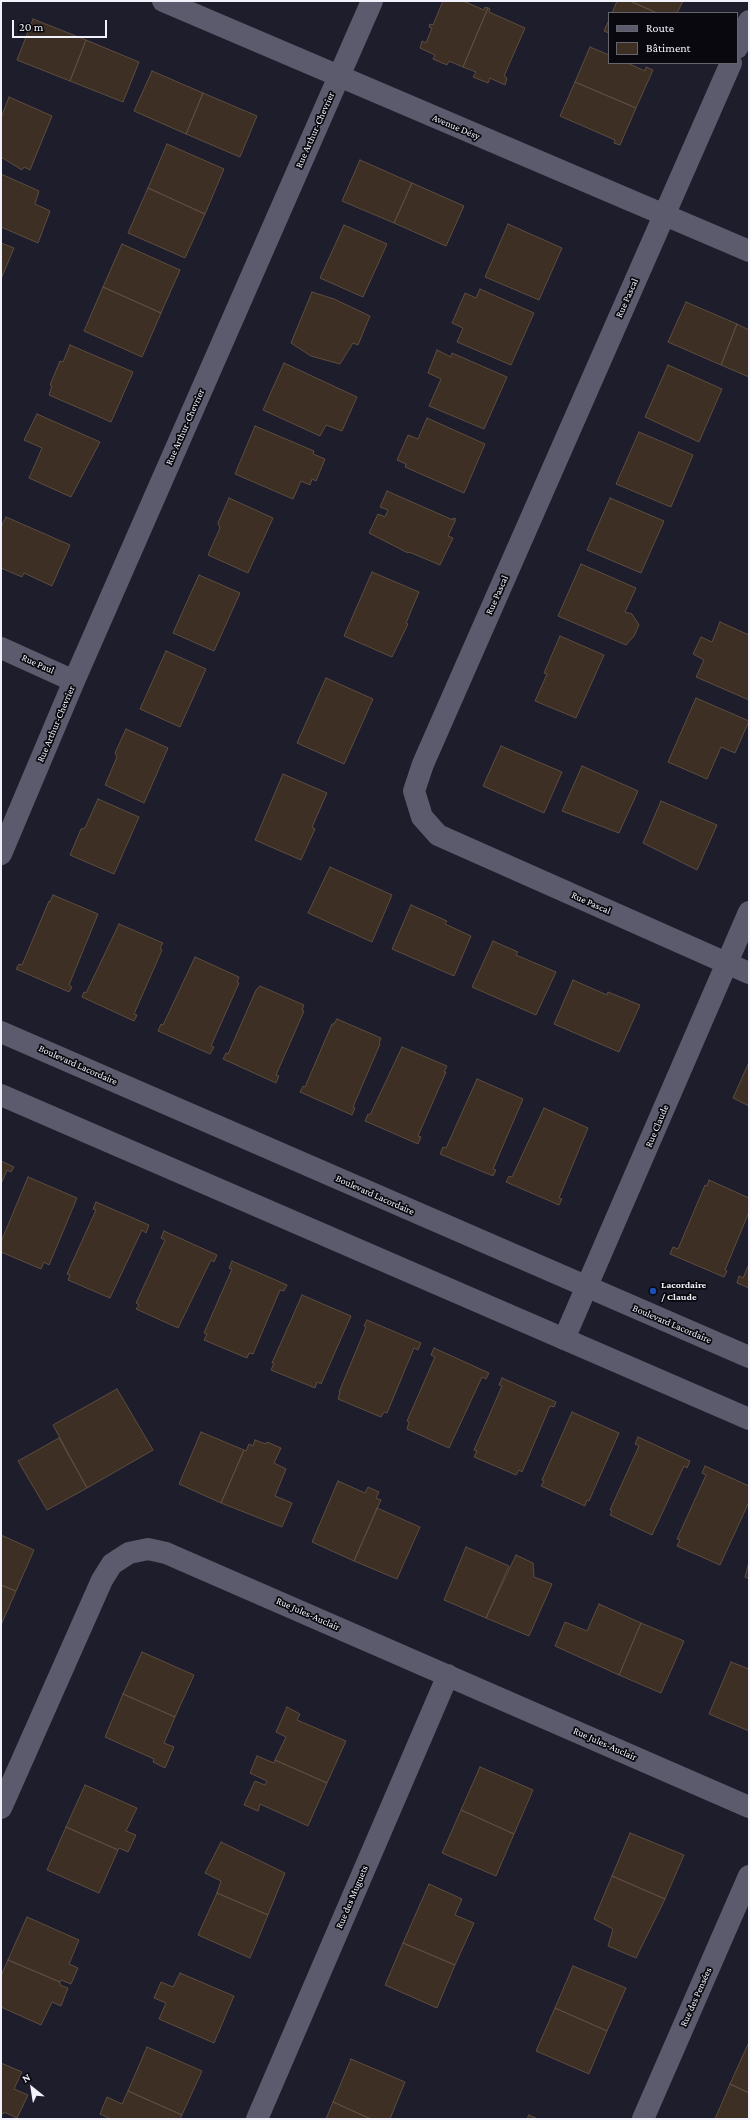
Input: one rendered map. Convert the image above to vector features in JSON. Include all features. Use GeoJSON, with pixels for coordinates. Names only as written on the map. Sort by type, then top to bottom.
{"type":"FeatureCollection","features":[{"type":"Feature","properties":{"kind":"street","name":"Avenue Désy"},"geometry":{"type":"LineString","coordinates":[[163,1],[338,77],[749,251]]}},
{"type":"Feature","properties":{"kind":"street","name":"Rue Arthur-Chevrier"},"geometry":{"type":"LineString","coordinates":[[1,854],[74,680],[372,1]]}},
{"type":"Feature","properties":{"kind":"street"},"geometry":{"type":"LineString","coordinates":[[738,46],[749,21]]}},
{"type":"Feature","properties":{"kind":"street","name":"Rue Pascal"},"geometry":{"type":"LineString","coordinates":[[730,64],[423,764],[414,791],[422,817],[438,835],[749,972]]}},
{"type":"Feature","properties":{"kind":"street","name":"Rue Paul"},"geometry":{"type":"LineString","coordinates":[[1,648],[74,680]]}},
{"type":"Feature","properties":{"kind":"street","name":"Rue Claude"},"geometry":{"type":"LineString","coordinates":[[564,1339],[749,912]]}},
{"type":"Feature","properties":{"kind":"street","name":"Boulevard Lacordaire"},"geometry":{"type":"LineString","coordinates":[[1,1032],[587,1288],[749,1357]]}},
{"type":"Feature","properties":{"kind":"street"},"geometry":{"type":"LineString","coordinates":[[1,1094],[749,1419]]}},
{"type":"Feature","properties":{"kind":"street","name":"Rue Jules-Auclair"},"geometry":{"type":"LineString","coordinates":[[1,1808],[102,1580],[112,1564],[129,1553],[148,1549],[166,1552],[749,1807]]}},
{"type":"Feature","properties":{"kind":"street","name":"Rue des Muguets"},"geometry":{"type":"LineString","coordinates":[[256,2119],[448,1675]]}},
{"type":"Feature","properties":{"kind":"street","name":"Rue des Pensées"},"geometry":{"type":"LineString","coordinates":[[643,2119],[749,1876]]}},
{"type":"Feature","properties":{"kind":"building"},"geometry":{"type":"Polygon","coordinates":[[[443,1],[463,1],[484,10],[485,7],[488,8],[463,67],[449,61],[447,65],[433,59],[435,55],[420,48],[422,41],[426,43],[432,28],[429,27],[430,24],[433,25],[443,1]]]}},
{"type":"Feature","properties":{"kind":"building"},"geometry":{"type":"Polygon","coordinates":[[[617,1],[630,1],[655,12],[612,12],[617,1]]]}},
{"type":"Feature","properties":{"kind":"building"},"geometry":{"type":"Polygon","coordinates":[[[630,1],[683,1],[678,12],[655,12],[630,1]]]}},
{"type":"Feature","properties":{"kind":"building"},"geometry":{"type":"Polygon","coordinates":[[[488,8],[490,9],[489,12],[525,28],[504,76],[507,78],[505,85],[490,78],[488,83],[473,77],[476,72],[463,67],[488,8]]]}},
{"type":"Feature","properties":{"kind":"building"},"geometry":{"type":"Polygon","coordinates":[[[33,19],[86,40],[70,81],[17,60],[33,19]]]}},
{"type":"Feature","properties":{"kind":"building"},"geometry":{"type":"Polygon","coordinates":[[[608,22],[608,33],[604,31],[608,22]]]}},
{"type":"Feature","properties":{"kind":"building"},"geometry":{"type":"Polygon","coordinates":[[[86,40],[139,62],[123,102],[70,81],[86,40]]]}},
{"type":"Feature","properties":{"kind":"building"},"geometry":{"type":"Polygon","coordinates":[[[590,47],[608,55],[608,64],[629,64],[645,71],[646,67],[653,70],[636,108],[575,82],[590,47]]]}},
{"type":"Feature","properties":{"kind":"building"},"geometry":{"type":"Polygon","coordinates":[[[152,71],[203,93],[186,134],[134,111],[152,71]]]}},
{"type":"Feature","properties":{"kind":"building"},"geometry":{"type":"Polygon","coordinates":[[[575,82],[636,108],[620,145],[614,143],[615,140],[560,116],[575,82]]]}},
{"type":"Feature","properties":{"kind":"building"},"geometry":{"type":"Polygon","coordinates":[[[203,93],[257,116],[240,157],[186,134],[203,93]]]}},
{"type":"Feature","properties":{"kind":"building"},"geometry":{"type":"Polygon","coordinates":[[[9,97],[52,116],[30,170],[24,167],[22,170],[1,157],[1,118],[9,97]]]}},
{"type":"Feature","properties":{"kind":"building"},"geometry":{"type":"Polygon","coordinates":[[[167,144],[224,169],[205,214],[148,188],[167,144]]]}},
{"type":"Feature","properties":{"kind":"building"},"geometry":{"type":"Polygon","coordinates":[[[360,160],[412,183],[394,223],[342,201],[360,160]]]}},
{"type":"Feature","properties":{"kind":"building"},"geometry":{"type":"Polygon","coordinates":[[[1,174],[39,191],[35,204],[50,211],[38,243],[1,227],[1,174]]]}},
{"type":"Feature","properties":{"kind":"building"},"geometry":{"type":"Polygon","coordinates":[[[412,183],[464,206],[446,246],[394,223],[412,183]]]}},
{"type":"Feature","properties":{"kind":"building"},"geometry":{"type":"Polygon","coordinates":[[[148,188],[205,214],[185,258],[128,233],[148,188]]]}},
{"type":"Feature","properties":{"kind":"building"},"geometry":{"type":"Polygon","coordinates":[[[508,224],[562,248],[539,300],[485,277],[508,224]]]}},
{"type":"Feature","properties":{"kind":"building"},"geometry":{"type":"Polygon","coordinates":[[[344,225],[387,244],[363,297],[320,278],[344,225]]]}},
{"type":"Feature","properties":{"kind":"building"},"geometry":{"type":"Polygon","coordinates":[[[1,243],[14,248],[1,279],[1,243]]]}},
{"type":"Feature","properties":{"kind":"building"},"geometry":{"type":"Polygon","coordinates":[[[122,244],[180,270],[161,313],[103,287],[122,244]]]}},
{"type":"Feature","properties":{"kind":"building"},"geometry":{"type":"Polygon","coordinates":[[[103,287],[161,313],[142,357],[84,331],[103,287]]]}},
{"type":"Feature","properties":{"kind":"building"},"geometry":{"type":"Polygon","coordinates":[[[480,289],[534,313],[511,365],[457,342],[463,328],[452,323],[465,293],[476,298],[480,289]]]}},
{"type":"Feature","properties":{"kind":"building"},"geometry":{"type":"Polygon","coordinates":[[[312,292],[334,299],[370,316],[358,345],[353,343],[340,364],[311,356],[291,343],[312,292]]]}},
{"type":"Feature","properties":{"kind":"building"},"geometry":{"type":"Polygon","coordinates":[[[686,302],[737,324],[721,365],[668,342],[686,302]]]}},
{"type":"Feature","properties":{"kind":"building"},"geometry":{"type":"Polygon","coordinates":[[[737,324],[749,330],[749,377],[721,365],[737,324]]]}},
{"type":"Feature","properties":{"kind":"building"},"geometry":{"type":"Polygon","coordinates":[[[70,345],[133,372],[111,422],[49,395],[52,386],[50,385],[60,361],[63,362],[70,345]]]}},
{"type":"Feature","properties":{"kind":"building"},"geometry":{"type":"Polygon","coordinates":[[[437,350],[451,357],[452,353],[507,377],[484,429],[429,406],[441,379],[428,373],[437,350]]]}},
{"type":"Feature","properties":{"kind":"building"},"geometry":{"type":"Polygon","coordinates":[[[284,363],[357,397],[342,431],[326,425],[320,436],[263,410],[284,363]]]}},
{"type":"Feature","properties":{"kind":"building"},"geometry":{"type":"Polygon","coordinates":[[[668,365],[722,389],[699,442],[645,417],[668,365]]]}},
{"type":"Feature","properties":{"kind":"building"},"geometry":{"type":"Polygon","coordinates":[[[37,414],[100,442],[71,497],[29,478],[42,448],[24,440],[37,414]]]}},
{"type":"Feature","properties":{"kind":"building"},"geometry":{"type":"Polygon","coordinates":[[[427,418],[485,444],[464,493],[405,467],[406,464],[397,460],[408,435],[418,439],[427,418]]]}},
{"type":"Feature","properties":{"kind":"building"},"geometry":{"type":"Polygon","coordinates":[[[255,426],[314,451],[313,454],[325,459],[316,481],[312,479],[310,485],[301,481],[293,499],[235,474],[255,426]]]}},
{"type":"Feature","properties":{"kind":"building"},"geometry":{"type":"Polygon","coordinates":[[[639,432],[693,455],[671,507],[616,484],[639,432]]]}},
{"type":"Feature","properties":{"kind":"building"},"geometry":{"type":"Polygon","coordinates":[[[387,491],[453,520],[453,518],[456,519],[448,536],[453,538],[440,565],[409,552],[408,553],[369,533],[378,514],[385,517],[388,510],[380,507],[387,491]]]}},
{"type":"Feature","properties":{"kind":"building"},"geometry":{"type":"Polygon","coordinates":[[[229,498],[273,518],[248,573],[208,555],[220,528],[218,523],[229,498]]]}},
{"type":"Feature","properties":{"kind":"building"},"geometry":{"type":"Polygon","coordinates":[[[610,498],[664,521],[641,573],[587,550],[610,498]]]}},
{"type":"Feature","properties":{"kind":"building"},"geometry":{"type":"Polygon","coordinates":[[[6,517],[70,545],[52,586],[24,573],[22,577],[1,568],[1,527],[6,517]]]}},
{"type":"Feature","properties":{"kind":"building"},"geometry":{"type":"Polygon","coordinates":[[[581,564],[636,588],[625,612],[632,614],[639,625],[634,636],[626,645],[558,616],[581,564]]]}},
{"type":"Feature","properties":{"kind":"building"},"geometry":{"type":"Polygon","coordinates":[[[372,572],[419,592],[406,623],[408,624],[392,657],[344,636],[372,572]]]}},
{"type":"Feature","properties":{"kind":"building"},"geometry":{"type":"Polygon","coordinates":[[[199,575],[240,593],[214,651],[173,633],[199,575]]]}},
{"type":"Feature","properties":{"kind":"building"},"geometry":{"type":"Polygon","coordinates":[[[720,622],[749,635],[749,700],[696,677],[704,660],[693,654],[701,637],[712,642],[720,622]]]}},
{"type":"Feature","properties":{"kind":"building"},"geometry":{"type":"Polygon","coordinates":[[[560,636],[604,655],[576,718],[535,701],[547,674],[544,673],[560,636]]]}},
{"type":"Feature","properties":{"kind":"building"},"geometry":{"type":"Polygon","coordinates":[[[166,651],[206,669],[180,727],[140,709],[166,651]]]}},
{"type":"Feature","properties":{"kind":"building"},"geometry":{"type":"Polygon","coordinates":[[[326,678],[373,699],[344,764],[297,743],[326,678]]]}},
{"type":"Feature","properties":{"kind":"building"},"geometry":{"type":"Polygon","coordinates":[[[696,698],[749,721],[735,753],[721,747],[707,779],[668,762],[696,698]]]}},
{"type":"Feature","properties":{"kind":"building"},"geometry":{"type":"Polygon","coordinates":[[[126,729],[168,748],[144,803],[105,785],[117,757],[115,753],[126,729]]]}},
{"type":"Feature","properties":{"kind":"building"},"geometry":{"type":"Polygon","coordinates":[[[501,746],[562,772],[544,813],[483,786],[501,746]]]}},
{"type":"Feature","properties":{"kind":"building"},"geometry":{"type":"Polygon","coordinates":[[[582,766],[638,791],[619,833],[562,811],[582,766]]]}},
{"type":"Feature","properties":{"kind":"building"},"geometry":{"type":"Polygon","coordinates":[[[283,774],[327,793],[312,827],[315,829],[301,860],[255,840],[283,774]]]}},
{"type":"Feature","properties":{"kind":"building"},"geometry":{"type":"Polygon","coordinates":[[[98,799],[139,817],[114,874],[70,855],[81,829],[85,828],[98,799]]]}},
{"type":"Feature","properties":{"kind":"building"},"geometry":{"type":"Polygon","coordinates":[[[661,801],[717,825],[697,870],[643,843],[661,801]]]}},
{"type":"Feature","properties":{"kind":"building"},"geometry":{"type":"Polygon","coordinates":[[[330,867],[392,895],[372,942],[308,913],[330,867]]]}},
{"type":"Feature","properties":{"kind":"building"},"geometry":{"type":"Polygon","coordinates":[[[53,895],[98,914],[69,985],[72,987],[69,992],[16,969],[19,964],[22,965],[49,901],[50,902],[53,895]]]}},
{"type":"Feature","properties":{"kind":"building"},"geometry":{"type":"Polygon","coordinates":[[[411,905],[447,921],[445,924],[471,936],[454,976],[392,949],[411,905]]]}},
{"type":"Feature","properties":{"kind":"building"},"geometry":{"type":"Polygon","coordinates":[[[119,924],[163,943],[160,948],[162,950],[134,1014],[137,1015],[134,1021],[82,997],[84,992],[86,993],[119,924]]]}},
{"type":"Feature","properties":{"kind":"building"},"geometry":{"type":"Polygon","coordinates":[[[493,941],[518,952],[516,955],[556,972],[536,1015],[472,987],[493,941]]]}},
{"type":"Feature","properties":{"kind":"building"},"geometry":{"type":"Polygon","coordinates":[[[195,957],[239,977],[237,982],[239,983],[211,1046],[214,1047],[210,1054],[158,1031],[161,1024],[163,1025],[195,957]]]}},
{"type":"Feature","properties":{"kind":"building"},"geometry":{"type":"Polygon","coordinates":[[[573,980],[607,995],[608,992],[640,1005],[619,1052],[554,1024],[573,980]]]}},
{"type":"Feature","properties":{"kind":"building"},"geometry":{"type":"Polygon","coordinates":[[[260,986],[304,1005],[302,1010],[304,1011],[276,1075],[279,1076],[276,1083],[223,1059],[226,1053],[228,1054],[256,990],[260,986]]]}},
{"type":"Feature","properties":{"kind":"building"},"geometry":{"type":"Polygon","coordinates":[[[337,1019],[381,1038],[380,1044],[353,1107],[355,1108],[352,1115],[300,1092],[303,1086],[305,1087],[332,1024],[334,1024],[337,1019]]]}},
{"type":"Feature","properties":{"kind":"building"},"geometry":{"type":"Polygon","coordinates":[[[402,1047],[447,1066],[444,1072],[446,1072],[418,1136],[421,1137],[418,1144],[365,1121],[368,1114],[370,1115],[402,1047]]]}},
{"type":"Feature","properties":{"kind":"building"},"geometry":{"type":"Polygon","coordinates":[[[749,1062],[749,1106],[733,1098],[749,1062]]]}},
{"type":"Feature","properties":{"kind":"building"},"geometry":{"type":"Polygon","coordinates":[[[477,1079],[523,1099],[493,1169],[496,1170],[493,1176],[440,1154],[443,1147],[446,1148],[477,1079]]]}},
{"type":"Feature","properties":{"kind":"building"},"geometry":{"type":"Polygon","coordinates":[[[544,1108],[588,1128],[559,1198],[562,1199],[559,1205],[506,1182],[509,1176],[512,1177],[544,1108]]]}},
{"type":"Feature","properties":{"kind":"building"},"geometry":{"type":"Polygon","coordinates":[[[1,1161],[14,1167],[11,1172],[7,1170],[1,1184],[1,1161]]]}},
{"type":"Feature","properties":{"kind":"building"},"geometry":{"type":"Polygon","coordinates":[[[28,1177],[77,1198],[49,1265],[44,1262],[41,1269],[1,1252],[1,1242],[28,1177]]]}},
{"type":"Feature","properties":{"kind":"building"},"geometry":{"type":"Polygon","coordinates":[[[709,1180],[749,1198],[749,1212],[725,1270],[727,1271],[724,1277],[670,1254],[673,1247],[678,1249],[705,1185],[707,1186],[709,1180]]]}},
{"type":"Feature","properties":{"kind":"building"},"geometry":{"type":"Polygon","coordinates":[[[96,1202],[149,1225],[146,1233],[142,1230],[110,1298],[68,1280],[70,1275],[67,1274],[96,1210],[93,1209],[96,1202]]]}},
{"type":"Feature","properties":{"kind":"building"},"geometry":{"type":"Polygon","coordinates":[[[164,1231],[217,1255],[214,1262],[211,1260],[178,1328],[136,1309],[139,1305],[136,1303],[165,1240],[161,1238],[164,1231]]]}},
{"type":"Feature","properties":{"kind":"building"},"geometry":{"type":"Polygon","coordinates":[[[232,1261],[287,1285],[284,1291],[280,1290],[253,1354],[249,1353],[247,1358],[204,1340],[207,1334],[204,1333],[232,1269],[229,1268],[232,1261]]]}},
{"type":"Feature","properties":{"kind":"building"},"geometry":{"type":"Polygon","coordinates":[[[749,1264],[749,1288],[737,1283],[739,1276],[743,1278],[749,1264]]]}},
{"type":"Feature","properties":{"kind":"building"},"geometry":{"type":"Polygon","coordinates":[[[302,1295],[351,1316],[321,1384],[317,1382],[315,1388],[271,1370],[274,1363],[272,1363],[302,1295]]]}},
{"type":"Feature","properties":{"kind":"building"},"geometry":{"type":"Polygon","coordinates":[[[367,1320],[421,1343],[418,1350],[414,1348],[387,1413],[384,1412],[381,1417],[338,1399],[339,1392],[366,1327],[364,1326],[367,1320]]]}},
{"type":"Feature","properties":{"kind":"building"},"geometry":{"type":"Polygon","coordinates":[[[434,1348],[489,1373],[486,1379],[482,1377],[449,1448],[407,1429],[409,1422],[407,1421],[435,1357],[431,1355],[434,1348]]]}},
{"type":"Feature","properties":{"kind":"building"},"geometry":{"type":"Polygon","coordinates":[[[502,1378],[556,1402],[554,1407],[550,1406],[522,1472],[519,1470],[516,1475],[474,1457],[477,1451],[474,1450],[502,1386],[499,1385],[502,1378]]]}},
{"type":"Feature","properties":{"kind":"building"},"geometry":{"type":"Polygon","coordinates":[[[117,1389],[153,1450],[87,1488],[53,1425],[117,1389]]]}},
{"type":"Feature","properties":{"kind":"building"},"geometry":{"type":"Polygon","coordinates":[[[572,1412],[619,1433],[589,1501],[587,1500],[585,1506],[541,1486],[544,1481],[542,1480],[572,1412]]]}},
{"type":"Feature","properties":{"kind":"building"},"geometry":{"type":"Polygon","coordinates":[[[201,1432],[244,1450],[221,1503],[179,1484],[201,1432]]]}},
{"type":"Feature","properties":{"kind":"building"},"geometry":{"type":"Polygon","coordinates":[[[638,1437],[690,1461],[687,1468],[684,1466],[652,1535],[610,1515],[612,1511],[610,1510],[639,1446],[635,1444],[638,1437]]]}},
{"type":"Feature","properties":{"kind":"building"},"geometry":{"type":"Polygon","coordinates":[[[59,1438],[87,1488],[47,1510],[18,1461],[59,1438]]]}},
{"type":"Feature","properties":{"kind":"building"},"geometry":{"type":"Polygon","coordinates":[[[255,1440],[266,1444],[267,1442],[281,1448],[274,1463],[286,1469],[275,1496],[292,1503],[282,1527],[221,1503],[244,1450],[246,1451],[249,1444],[253,1446],[255,1440]]]}},
{"type":"Feature","properties":{"kind":"building"},"geometry":{"type":"Polygon","coordinates":[[[705,1466],[749,1486],[749,1502],[720,1565],[677,1546],[680,1540],[677,1539],[706,1475],[702,1473],[705,1466]]]}},
{"type":"Feature","properties":{"kind":"building"},"geometry":{"type":"Polygon","coordinates":[[[338,1481],[365,1493],[368,1487],[379,1492],[376,1498],[381,1500],[354,1561],[312,1542],[338,1481]]]}},
{"type":"Feature","properties":{"kind":"building"},"geometry":{"type":"Polygon","coordinates":[[[377,1508],[420,1527],[397,1579],[354,1561],[377,1508]]]}},
{"type":"Feature","properties":{"kind":"building"},"geometry":{"type":"Polygon","coordinates":[[[1,1535],[34,1550],[16,1591],[1,1585],[1,1535]]]}},
{"type":"Feature","properties":{"kind":"building"},"geometry":{"type":"Polygon","coordinates":[[[466,1547],[509,1566],[486,1618],[444,1600],[466,1547]]]}},
{"type":"Feature","properties":{"kind":"building"},"geometry":{"type":"Polygon","coordinates":[[[516,1555],[533,1563],[534,1577],[552,1584],[529,1636],[486,1618],[516,1555]]]}},
{"type":"Feature","properties":{"kind":"building"},"geometry":{"type":"Polygon","coordinates":[[[749,1562],[749,1579],[745,1577],[749,1562]]]}},
{"type":"Feature","properties":{"kind":"building"},"geometry":{"type":"Polygon","coordinates":[[[1,1585],[16,1591],[1,1625],[1,1585]]]}},
{"type":"Feature","properties":{"kind":"building"},"geometry":{"type":"Polygon","coordinates":[[[599,1604],[641,1623],[619,1675],[555,1646],[565,1622],[587,1631],[599,1604]]]}},
{"type":"Feature","properties":{"kind":"building"},"geometry":{"type":"Polygon","coordinates":[[[641,1623],[684,1641],[661,1693],[619,1675],[641,1623]]]}},
{"type":"Feature","properties":{"kind":"building"},"geometry":{"type":"Polygon","coordinates":[[[142,1652],[194,1675],[175,1717],[123,1694],[142,1652]]]}},
{"type":"Feature","properties":{"kind":"building"},"geometry":{"type":"Polygon","coordinates":[[[731,1662],[749,1669],[749,1731],[709,1714],[731,1662]]]}},
{"type":"Feature","properties":{"kind":"building"},"geometry":{"type":"Polygon","coordinates":[[[123,1694],[175,1717],[164,1743],[174,1747],[165,1768],[153,1762],[154,1759],[105,1737],[123,1694]]]}},
{"type":"Feature","properties":{"kind":"building"},"geometry":{"type":"Polygon","coordinates":[[[287,1707],[300,1714],[297,1720],[346,1741],[327,1783],[275,1760],[286,1737],[276,1732],[287,1707]]]}},
{"type":"Feature","properties":{"kind":"building"},"geometry":{"type":"Polygon","coordinates":[[[257,1756],[274,1763],[275,1760],[327,1783],[308,1826],[260,1804],[258,1811],[244,1805],[255,1781],[265,1785],[267,1781],[250,1773],[257,1756]]]}},
{"type":"Feature","properties":{"kind":"building"},"geometry":{"type":"Polygon","coordinates":[[[480,1767],[533,1790],[514,1834],[461,1810],[480,1767]]]}},
{"type":"Feature","properties":{"kind":"building"},"geometry":{"type":"Polygon","coordinates":[[[85,1785],[137,1808],[126,1831],[136,1835],[128,1852],[119,1848],[118,1850],[66,1827],[85,1785]]]}},
{"type":"Feature","properties":{"kind":"building"},"geometry":{"type":"Polygon","coordinates":[[[461,1810],[514,1834],[496,1876],[442,1853],[461,1810]]]}},
{"type":"Feature","properties":{"kind":"building"},"geometry":{"type":"Polygon","coordinates":[[[66,1827],[118,1850],[99,1893],[47,1870],[66,1827]]]}},
{"type":"Feature","properties":{"kind":"building"},"geometry":{"type":"Polygon","coordinates":[[[630,1833],[684,1855],[665,1899],[612,1876],[630,1833]]]}},
{"type":"Feature","properties":{"kind":"building"},"geometry":{"type":"Polygon","coordinates":[[[221,1842],[285,1873],[268,1915],[217,1893],[221,1881],[205,1873],[221,1842]]]}},
{"type":"Feature","properties":{"kind":"building"},"geometry":{"type":"Polygon","coordinates":[[[612,1876],[665,1899],[636,1958],[608,1946],[613,1929],[594,1919],[612,1876]]]}},
{"type":"Feature","properties":{"kind":"building"},"geometry":{"type":"Polygon","coordinates":[[[429,1884],[462,1899],[455,1915],[474,1923],[455,1965],[403,1943],[429,1884]]]}},
{"type":"Feature","properties":{"kind":"building"},"geometry":{"type":"Polygon","coordinates":[[[217,1893],[268,1915],[250,1958],[198,1935],[217,1893]]]}},
{"type":"Feature","properties":{"kind":"building"},"geometry":{"type":"Polygon","coordinates":[[[27,1917],[79,1940],[69,1964],[78,1968],[71,1984],[61,1980],[60,1982],[8,1960],[27,1917]]]}},
{"type":"Feature","properties":{"kind":"building"},"geometry":{"type":"Polygon","coordinates":[[[403,1943],[455,1965],[437,2008],[385,1985],[403,1943]]]}},
{"type":"Feature","properties":{"kind":"building"},"geometry":{"type":"Polygon","coordinates":[[[8,1960],[60,1982],[60,1985],[68,1988],[61,2006],[52,2002],[41,2025],[1,2007],[1,1976],[8,1960]]]}},
{"type":"Feature","properties":{"kind":"building"},"geometry":{"type":"Polygon","coordinates":[[[573,1966],[626,1988],[607,2031],[555,2008],[573,1966]]]}},
{"type":"Feature","properties":{"kind":"building"},"geometry":{"type":"Polygon","coordinates":[[[180,1973],[234,1996],[214,2043],[159,2019],[166,2003],[154,1998],[161,1982],[173,1987],[180,1973]]]}},
{"type":"Feature","properties":{"kind":"building"},"geometry":{"type":"Polygon","coordinates":[[[555,2008],[607,2031],[589,2074],[536,2051],[555,2008]]]}},
{"type":"Feature","properties":{"kind":"building"},"geometry":{"type":"Polygon","coordinates":[[[749,2042],[749,2093],[730,2084],[749,2042]]]}},
{"type":"Feature","properties":{"kind":"building"},"geometry":{"type":"Polygon","coordinates":[[[147,2047],[202,2071],[182,2115],[128,2091],[147,2047]]]}},
{"type":"Feature","properties":{"kind":"building"},"geometry":{"type":"Polygon","coordinates":[[[351,2059],[405,2082],[390,2119],[371,2119],[333,2102],[351,2059]]]}},
{"type":"Feature","properties":{"kind":"building"},"geometry":{"type":"Polygon","coordinates":[[[1,2063],[22,2072],[14,2089],[28,2095],[17,2118],[4,2112],[3,2114],[1,2113],[1,2063]]]}},
{"type":"Feature","properties":{"kind":"building"},"geometry":{"type":"Polygon","coordinates":[[[730,2084],[749,2093],[749,2119],[715,2119],[730,2084]]]}},
{"type":"Feature","properties":{"kind":"building"},"geometry":{"type":"Polygon","coordinates":[[[128,2091],[182,2115],[180,2119],[111,2119],[100,2114],[107,2097],[122,2104],[128,2091]]]}},
{"type":"Feature","properties":{"kind":"building"},"geometry":{"type":"Polygon","coordinates":[[[333,2102],[371,2119],[326,2119],[333,2102]]]}},
{"type":"Feature","properties":{"kind":"building"},"geometry":{"type":"Polygon","coordinates":[[[529,2115],[538,2119],[527,2119],[529,2115]]]}},
{"type":"Feature","properties":{"kind":"place","name":"Lacordaire / Claude"},"geometry":{"type":"Point","coordinates":[653,1291]}}]}
